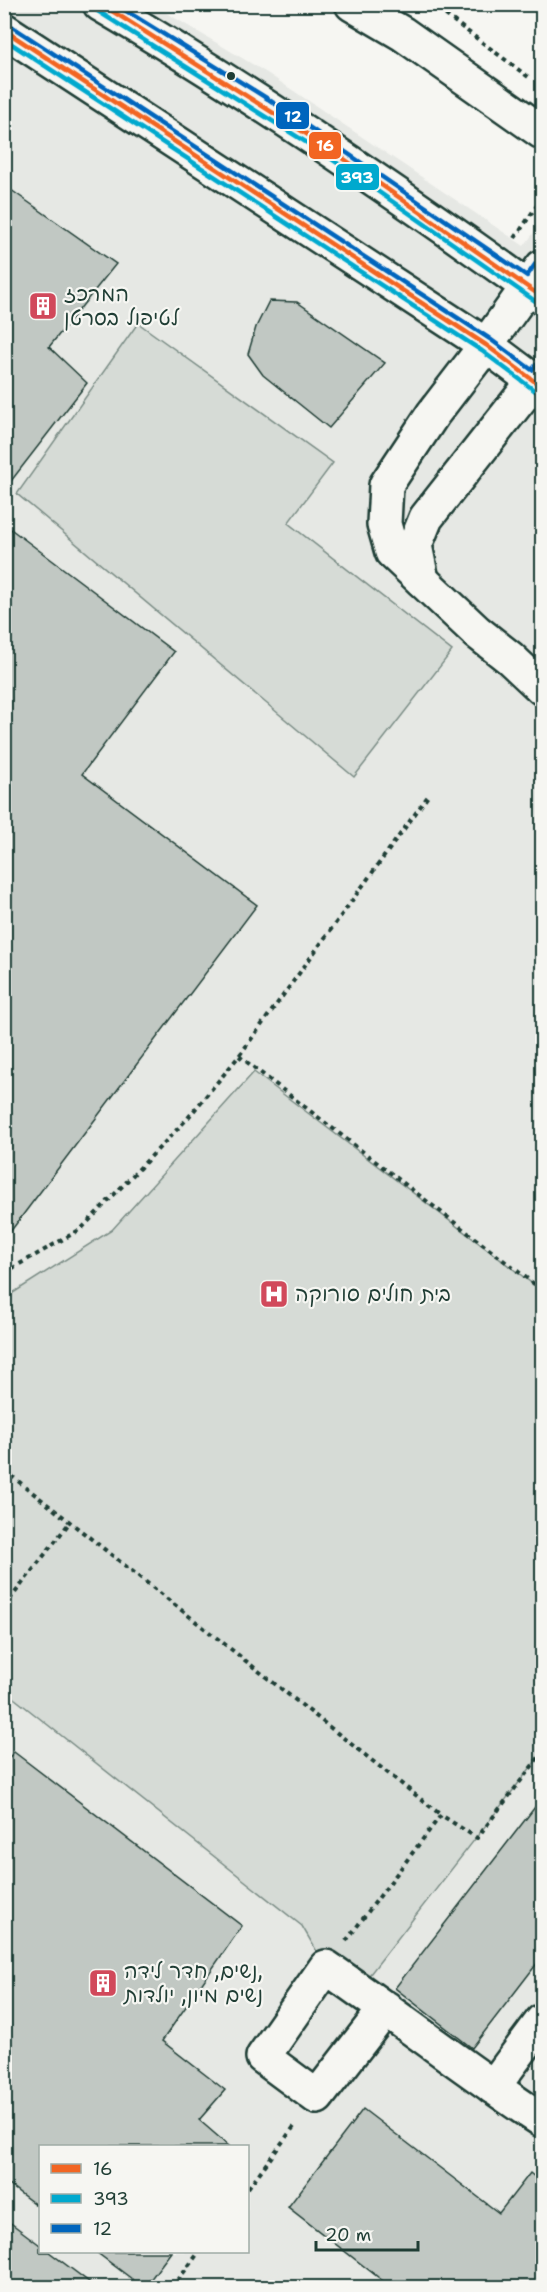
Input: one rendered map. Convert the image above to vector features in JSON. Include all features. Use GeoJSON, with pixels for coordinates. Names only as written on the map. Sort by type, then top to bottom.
{"type":"FeatureCollection","features":[{"type":"Feature","properties":{"kind":"main road"},"geometry":{"type":"LineString","coordinates":[[100,4],[160,39],[538,284],[486,345],[434,414],[387,485],[384,524],[392,552],[477,632],[543,688]]}},
{"type":"Feature","properties":{"kind":"main road"},"geometry":{"type":"LineString","coordinates":[[352,4],[403,34],[543,132]]}},
{"type":"Feature","properties":{"kind":"main road"},"geometry":{"type":"LineString","coordinates":[[4,30],[540,379],[426,518],[415,545],[422,580]]}},
{"type":"Feature","properties":{"kind":"main road"},"geometry":{"type":"LineString","coordinates":[[386,2008],[316,2097],[263,2057],[326,1967],[386,2008],[493,2087],[543,2120]]}},
{"type":"Feature","properties":{"kind":"main road"},"geometry":{"type":"LineString","coordinates":[[493,2087],[543,2021]]}},
{"type":"Feature","properties":{"kind":"path"},"geometry":{"type":"LineString","coordinates":[[431,4],[533,81]]}},
{"type":"Feature","properties":{"kind":"path"},"geometry":{"type":"LineString","coordinates":[[514,240],[543,198]]}},
{"type":"Feature","properties":{"kind":"path"},"geometry":{"type":"LineString","coordinates":[[4,1273],[81,1229],[187,1119],[239,1056],[428,796]]}},
{"type":"Feature","properties":{"kind":"path"},"geometry":{"type":"LineString","coordinates":[[239,1056],[543,1290]]}},
{"type":"Feature","properties":{"kind":"path"},"geometry":{"type":"LineString","coordinates":[[4,1470],[441,1815],[477,1838],[543,1754]]}},
{"type":"Feature","properties":{"kind":"path"},"geometry":{"type":"LineString","coordinates":[[4,1607],[70,1522]]}},
{"type":"Feature","properties":{"kind":"path"},"geometry":{"type":"LineString","coordinates":[[326,1967],[441,1815]]}},
{"type":"Feature","properties":{"kind":"path"},"geometry":{"type":"LineString","coordinates":[[249,2187],[316,2097]]}},
{"type":"Feature","properties":{"kind":"path"},"geometry":{"type":"LineString","coordinates":[[172,2288],[198,2253]]}},
{"type":"Feature","properties":{"kind":"shaded area","name":"בית חולים סורוקה"},"geometry":{"type":"Polygon","coordinates":[[[5,5],[153,5],[267,73],[524,246],[542,222],[542,2287],[5,2288],[5,5]]]}},
{"type":"Feature","properties":{"kind":"shaded area"},"geometry":{"type":"Polygon","coordinates":[[[138,323],[333,463],[288,523],[452,651],[354,777],[17,494],[138,323]]]}},
{"type":"Feature","properties":{"kind":"shaded area"},"geometry":{"type":"Polygon","coordinates":[[[254,1072],[542,1291],[542,1753],[367,1978],[326,1967],[302,1926],[5,1691],[5,1298],[112,1230],[254,1072]]]}},
{"type":"Feature","properties":{"kind":"building","name":"המרכז לטיפול בסרטן"},"geometry":{"type":"Polygon","coordinates":[[[4,185],[116,264],[49,347],[87,383],[11,481],[4,476],[4,185]]]}},
{"type":"Feature","properties":{"kind":"building"},"geometry":{"type":"Polygon","coordinates":[[[269,301],[297,302],[385,363],[329,428],[263,375],[248,354],[256,327],[269,301]]]}},
{"type":"Feature","properties":{"kind":"building"},"geometry":{"type":"Polygon","coordinates":[[[4,524],[174,652],[82,774],[257,905],[4,1240],[4,524]]]}},
{"type":"Feature","properties":{"kind":"building","name":"נשים, חדר לידה, נשים מיון, יולדות"},"geometry":{"type":"Polygon","coordinates":[[[14,1752],[242,1926],[162,2041],[225,2090],[199,2120],[228,2145],[39,2145],[39,2207],[4,2181],[4,1763],[14,1752]]]}},
{"type":"Feature","properties":{"kind":"building"},"geometry":{"type":"Polygon","coordinates":[[[542,1798],[542,1957],[472,2048],[395,1988],[542,1798]]]}},
{"type":"Feature","properties":{"kind":"building"},"geometry":{"type":"Polygon","coordinates":[[[363,2109],[499,2213],[530,2173],[542,2183],[542,2288],[392,2288],[288,2207],[363,2109]]]}},
{"type":"Feature","properties":{"kind":"building"},"geometry":{"type":"Polygon","coordinates":[[[4,2218],[39,2244],[39,2253],[50,2253],[97,2288],[4,2288],[4,2218]]]}},
{"type":"Feature","properties":{"kind":"building"},"geometry":{"type":"Polygon","coordinates":[[[97,2253],[170,2253],[144,2288],[97,2253]]]}},
{"type":"Feature","properties":{"kind":"transit line","name":"16"},"geometry":{"type":"LineString","coordinates":[[101,4],[324,145],[542,297]]}},
{"type":"Feature","properties":{"kind":"transit line","name":"12"},"geometry":{"type":"LineString","coordinates":[[115,4],[268,99],[527,276],[536,263]]}},
{"type":"Feature","properties":{"kind":"transit line","name":"393"},"geometry":{"type":"LineString","coordinates":[[96,10],[320,151],[538,303]]}},
{"type":"Feature","properties":{"kind":"transit line","name":"12"},"geometry":{"type":"LineString","coordinates":[[8,24],[490,339],[532,370],[536,365]]}},
{"type":"Feature","properties":{"kind":"transit line","name":"16"},"geometry":{"type":"LineString","coordinates":[[4,30],[486,345],[542,387]]}},
{"type":"Feature","properties":{"kind":"transit line","name":"393"},"geometry":{"type":"LineString","coordinates":[[4,39],[482,351],[538,393]]}},
{"type":"Feature","properties":{"kind":"place","name":"המרכז לטיפול בסרטן"},"geometry":{"type":"Point","coordinates":[43,306]}},
{"type":"Feature","properties":{"kind":"place","name":"בית חולים סורוקה"},"geometry":{"type":"Point","coordinates":[274,1294]}},
{"type":"Feature","properties":{"kind":"place","name":"נשים, חדר לידה, נשים מיון, יולדות"},"geometry":{"type":"Point","coordinates":[103,1983]}}]}
